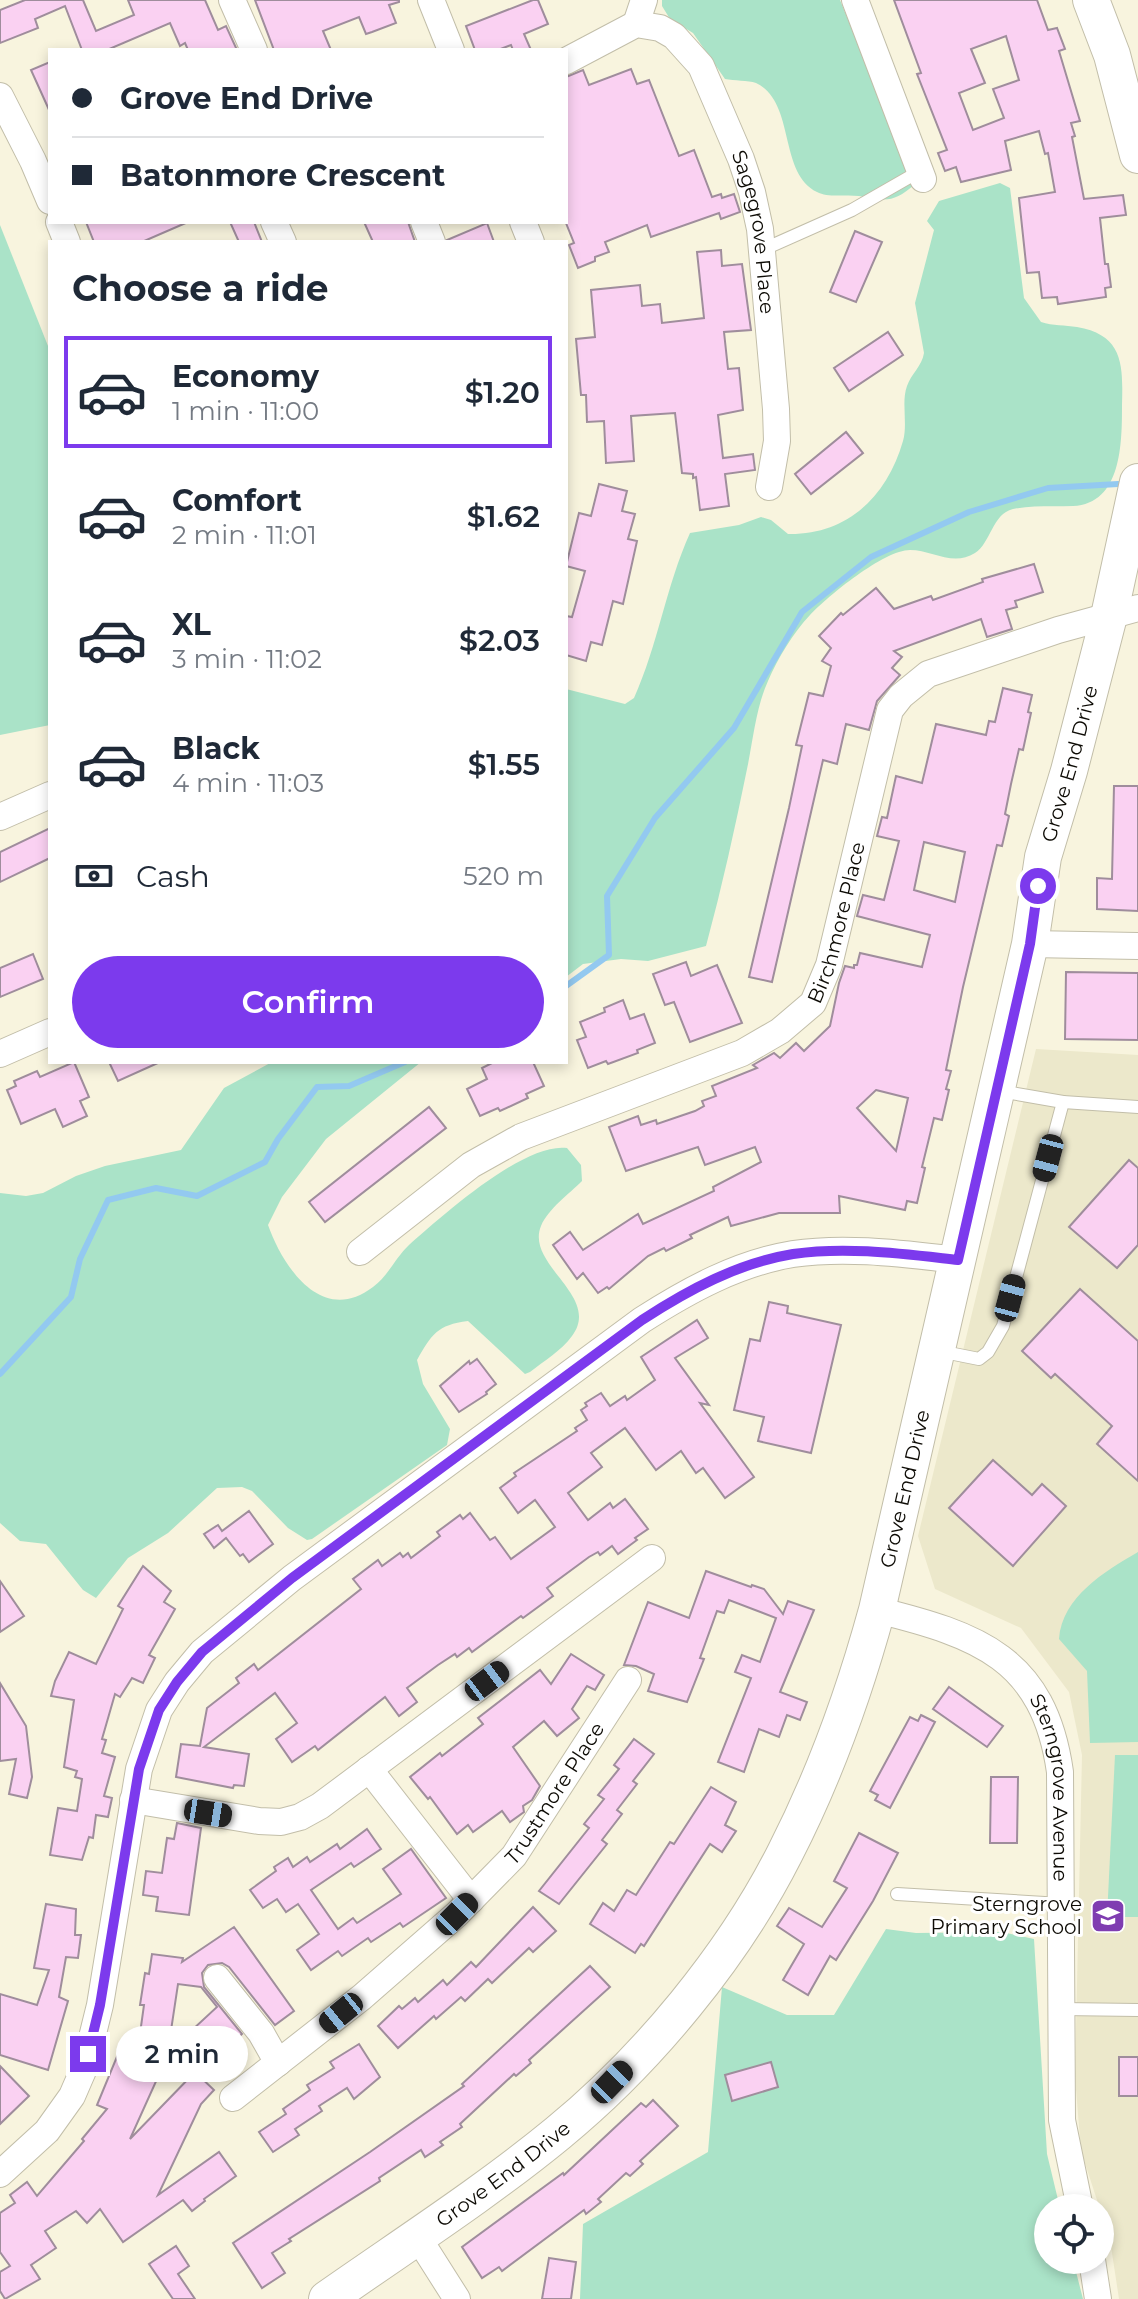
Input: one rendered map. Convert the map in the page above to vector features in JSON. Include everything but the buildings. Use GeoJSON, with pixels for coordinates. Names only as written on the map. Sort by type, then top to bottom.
{"type":"FeatureCollection","features":[{"type":"Feature","properties":{"kind":"street"},"geometry":{"type":"LineString","coordinates":[[232,0],[253,48]]}},
{"type":"Feature","properties":{"kind":"street"},"geometry":{"type":"LineString","coordinates":[[431,0],[450,48]]}},
{"type":"Feature","properties":{"kind":"street"},"geometry":{"type":"LineString","coordinates":[[855,0],[921,175]]}},
{"type":"Feature","properties":{"kind":"street"},"geometry":{"type":"LineString","coordinates":[[1091,0],[1112,55],[1138,150]]}},
{"type":"Feature","properties":{"kind":"street","name":"Sagegrove Place"},"geometry":{"type":"LineString","coordinates":[[568,60],[640,12],[674,36],[701,66],[752,192],[762,250],[777,441],[769,487]]}},
{"type":"Feature","properties":{"kind":"street"},"geometry":{"type":"LineString","coordinates":[[0,96],[42,162],[48,191]]}},
{"type":"Feature","properties":{"kind":"street","name":"Grove End Drive"},"geometry":{"type":"LineString","coordinates":[[327,2299],[504,2175],[560,2131],[662,2030],[714,1966],[754,1908],[785,1854],[818,1784],[845,1714],[877,1610],[1030,944],[1043,857],[1124,612],[1138,482]]}},
{"type":"Feature","properties":{"kind":"street","name":"Birchmore Place"},"geometry":{"type":"LineString","coordinates":[[360,1252],[471,1165],[521,1137],[742,1053],[801,1016],[813,1003],[829,965],[890,710],[901,696],[928,674],[1124,612]]}},
{"type":"Feature","properties":{"kind":"street"},"geometry":{"type":"LineString","coordinates":[[0,817],[48,796]]}},
{"type":"Feature","properties":{"kind":"street"},"geometry":{"type":"LineString","coordinates":[[1030,944],[1138,946]]}},
{"type":"Feature","properties":{"kind":"street"},"geometry":{"type":"LineString","coordinates":[[0,1054],[48,1033]]}},
{"type":"Feature","properties":{"kind":"street"},"geometry":{"type":"LineString","coordinates":[[0,2174],[47,2131],[72,2096],[85,2066],[100,2005],[143,1755],[159,1710],[202,1652],[292,1578],[654,1312],[690,1290],[730,1272],[794,1254],[880,1252],[958,1260]]}},
{"type":"Feature","properties":{"kind":"street"},"geometry":{"type":"LineString","coordinates":[[133,1800],[259,1821],[281,1822],[300,1817],[320,1806],[652,1558]]}},
{"type":"Feature","properties":{"kind":"street","name":"Sterngrove Avenue"},"geometry":{"type":"LineString","coordinates":[[877,1610],[932,1623],[978,1641],[1001,1656],[1024,1678],[1038,1700],[1055,1740],[1060,1772],[1062,2120],[1077,2194]]}},
{"type":"Feature","properties":{"kind":"street","name":"Trustmore Place"},"geometry":{"type":"LineString","coordinates":[[233,2098],[362,1997],[471,1900],[514,1856],[628,1680]]}},
{"type":"Feature","properties":{"kind":"street"},"geometry":{"type":"LineString","coordinates":[[369,1769],[471,1900]]}},
{"type":"Feature","properties":{"kind":"street"},"geometry":{"type":"LineString","coordinates":[[217,1978],[261,2033],[278,2063]]}},
{"type":"Feature","properties":{"kind":"street"},"geometry":{"type":"LineString","coordinates":[[417,2236],[457,2299]]}},
{"type":"Feature","properties":{"kind":"street"},"geometry":{"type":"LineString","coordinates":[[1094,2274],[1098,2299]]}},
{"type":"Feature","properties":{"kind":"lane"},"geometry":{"type":"LineString","coordinates":[[762,250],[921,175]]}},
{"type":"Feature","properties":{"kind":"lane"},"geometry":{"type":"LineString","coordinates":[[997,1091],[1063,1102],[1138,1107]]}},
{"type":"Feature","properties":{"kind":"lane"},"geometry":{"type":"LineString","coordinates":[[937,1350],[979,1359],[988,1352],[1003,1326],[1063,1102]]}},
{"type":"Feature","properties":{"kind":"lane"},"geometry":{"type":"LineString","coordinates":[[897,1894],[1061,1904]]}},
{"type":"Feature","properties":{"kind":"lane"},"geometry":{"type":"LineString","coordinates":[[1061,2009],[1138,2010]]}},
{"type":"Feature","properties":{"kind":"shaded area"},"geometry":{"type":"Polygon","coordinates":[[[1036,1049],[1138,1055],[1138,2299],[1119,2299],[1114,2266],[1114,2194],[1095,2194],[1081,2151],[1075,2077],[1082,1755],[1069,1692],[1021,1628],[935,1589],[918,1536],[1036,1049]]]}},
{"type":"Feature","properties":{"kind":"green space"},"geometry":{"type":"Polygon","coordinates":[[[662,0],[840,0],[915,184],[901,195],[889,199],[817,192],[805,183],[797,170],[783,121],[769,92],[756,83],[725,79],[693,33],[670,19],[662,0]]]}},
{"type":"Feature","properties":{"kind":"green space"},"geometry":{"type":"Polygon","coordinates":[[[1000,183],[1010,188],[1024,298],[1041,322],[1092,331],[1104,337],[1118,354],[1122,377],[1121,436],[1116,469],[1110,483],[1101,495],[1089,503],[1020,508],[1006,512],[996,522],[985,543],[967,557],[951,558],[910,550],[886,557],[857,575],[818,607],[786,646],[764,691],[706,946],[648,961],[621,959],[583,964],[568,975],[568,690],[625,704],[634,698],[690,533],[739,525],[761,517],[771,520],[788,534],[809,533],[846,520],[875,495],[887,479],[903,441],[905,392],[924,353],[915,303],[934,230],[927,221],[939,201],[1000,183]]]}},
{"type":"Feature","properties":{"kind":"green space"},"geometry":{"type":"Polygon","coordinates":[[[0,225],[48,346],[48,725],[0,735],[0,225]]]}},
{"type":"Feature","properties":{"kind":"green space"},"geometry":{"type":"Polygon","coordinates":[[[268,1064],[419,1064],[326,1139],[282,1197],[268,1225],[294,1273],[321,1296],[337,1300],[354,1297],[373,1287],[409,1245],[484,1184],[529,1157],[549,1149],[567,1148],[581,1165],[582,1181],[549,1214],[541,1226],[539,1240],[543,1254],[578,1307],[579,1321],[563,1346],[525,1374],[468,1321],[442,1328],[417,1360],[423,1384],[450,1429],[447,1445],[307,1540],[288,1528],[252,1491],[242,1487],[217,1488],[168,1533],[128,1558],[96,1598],[83,1590],[46,1544],[20,1541],[0,1523],[0,1193],[26,1196],[43,1193],[76,1176],[105,1166],[181,1150],[224,1088],[268,1064]]]}},
{"type":"Feature","properties":{"kind":"green space"},"geometry":{"type":"Polygon","coordinates":[[[1138,1552],[1138,1742],[1090,1743],[1087,1671],[1059,1639],[1062,1624],[1068,1610],[1087,1587],[1138,1552]]]}},
{"type":"Feature","properties":{"kind":"green space"},"geometry":{"type":"Polygon","coordinates":[[[1115,1755],[1138,1755],[1138,1917],[1107,1917],[1115,1755]]]}},
{"type":"Feature","properties":{"kind":"green space"},"geometry":{"type":"Polygon","coordinates":[[[886,1929],[916,1933],[1002,1932],[1034,1939],[1047,2154],[1057,2194],[1034,2194],[1034,2274],[1077,2274],[1083,2299],[580,2299],[583,2224],[708,2152],[722,1987],[787,2015],[834,2015],[886,1929]]]}},
{"type":"Feature","properties":{"kind":"waterway"},"geometry":{"type":"LineString","coordinates":[[568,985],[609,955],[607,896],[655,818],[734,728],[802,612],[871,557],[969,512],[1048,488],[1118,484]]}},
{"type":"Feature","properties":{"kind":"waterway"},"geometry":{"type":"LineString","coordinates":[[0,1374],[71,1297],[80,1259],[108,1200],[156,1188],[197,1196],[265,1162],[278,1139],[317,1087],[349,1086],[400,1064]]}},
{"type":"Feature","properties":{"kind":"place","name":"Sterngrove Primary School"},"geometry":{"type":"Point","coordinates":[1108,1916]}},
{"type":"Feature","properties":{"kind":"route"},"geometry":{"type":"LineString","coordinates":[[88,2054],[100,2005],[124,1848],[147,1740],[159,1710],[202,1652],[292,1578],[642,1320],[690,1290],[730,1272],[794,1254],[880,1252],[958,1260],[1030,944],[1038,886]]}}]}
